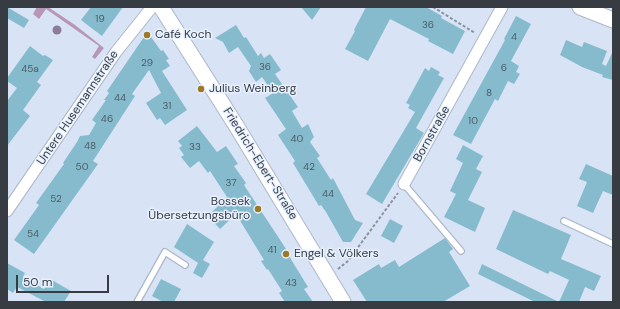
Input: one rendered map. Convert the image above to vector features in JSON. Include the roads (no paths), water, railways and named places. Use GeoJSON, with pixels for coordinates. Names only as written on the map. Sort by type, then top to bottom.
{"type":"FeatureCollection","features":[{"type":"Feature","properties":{"kind":"main road","name":"Friedrich-Ebert-Straße"},"geometry":{"type":"LineString","coordinates":[[161,7],[237,127],[344,302]]}},
{"type":"Feature","properties":{"kind":"main road"},"geometry":{"type":"LineString","coordinates":[[580,7],[613,20]]}},
{"type":"Feature","properties":{"kind":"street","name":"Untere Husemannstraße"},"geometry":{"type":"LineString","coordinates":[[7,211],[112,58],[152,7]]}},
{"type":"Feature","properties":{"kind":"street","name":"Bornstraße"},"geometry":{"type":"LineString","coordinates":[[404,184],[502,7]]}},
{"type":"Feature","properties":{"kind":"lane"},"geometry":{"type":"LineString","coordinates":[[404,184],[461,251]]}},
{"type":"Feature","properties":{"kind":"lane"},"geometry":{"type":"LineString","coordinates":[[564,221],[613,244]]}},
{"type":"Feature","properties":{"kind":"lane"},"geometry":{"type":"LineString","coordinates":[[137,302],[165,252],[185,265]]}},
{"type":"Feature","properties":{"kind":"place","name":"Café Koch"},"geometry":{"type":"Point","coordinates":[147,35]}},
{"type":"Feature","properties":{"kind":"place","name":"Julius Weinberg"},"geometry":{"type":"Point","coordinates":[201,89]}},
{"type":"Feature","properties":{"kind":"place","name":"Bossek Übersetzungsbüro"},"geometry":{"type":"Point","coordinates":[258,209]}},
{"type":"Feature","properties":{"kind":"place","name":"Engel & Völkers"},"geometry":{"type":"Point","coordinates":[286,254]}}]}
